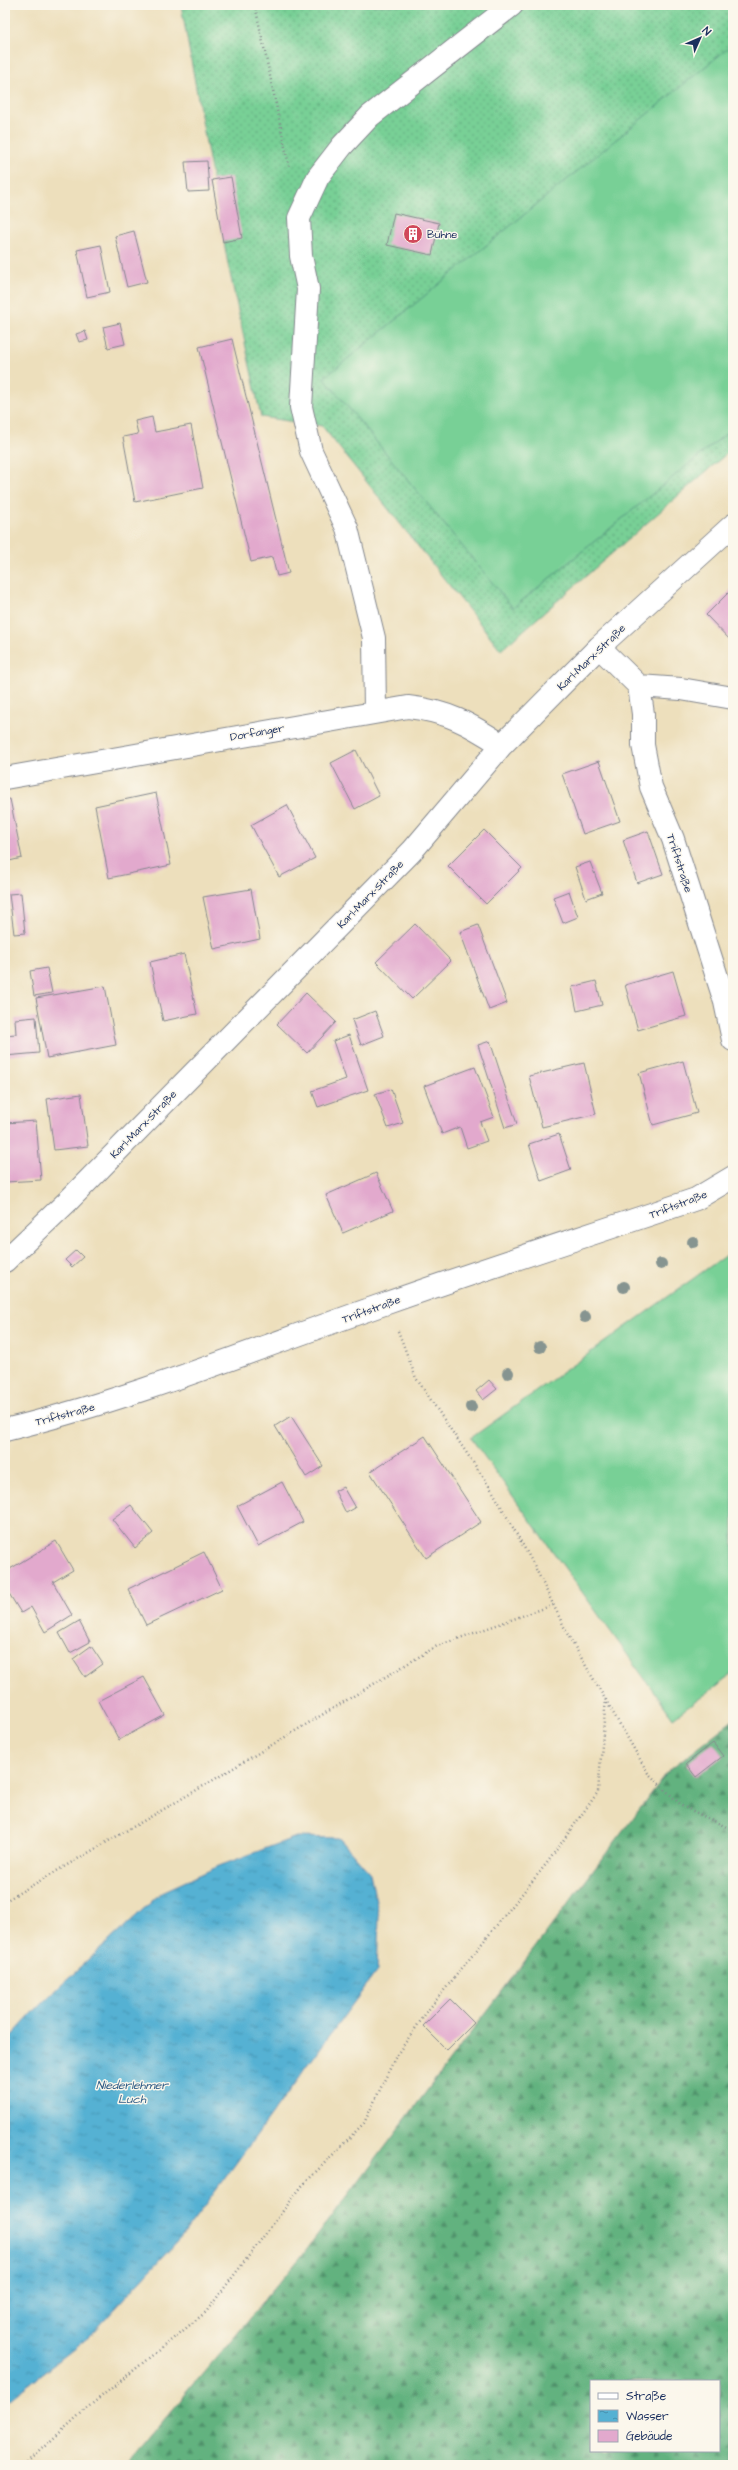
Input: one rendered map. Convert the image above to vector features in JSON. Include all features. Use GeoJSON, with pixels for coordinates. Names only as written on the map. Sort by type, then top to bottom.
{"type":"FeatureCollection","features":[{"type":"Feature","properties":{"kind":"street"},"geometry":{"type":"LineString","coordinates":[[375,711],[374,638],[347,528],[311,451],[301,408],[308,289],[301,256],[299,218],[318,177],[342,146],[370,116],[512,5]]}},
{"type":"Feature","properties":{"kind":"street","name":"Karl-Marx-Straße"},"geometry":{"type":"LineString","coordinates":[[5,1261],[68,1201],[412,851],[502,745],[599,647],[733,525]]}},
{"type":"Feature","properties":{"kind":"street"},"geometry":{"type":"LineString","coordinates":[[599,647],[639,686],[681,689],[733,698]]}},
{"type":"Feature","properties":{"kind":"street","name":"Triftstraße"},"geometry":{"type":"LineString","coordinates":[[639,686],[643,714],[643,745],[651,787],[673,839],[725,1002],[733,1040]]}},
{"type":"Feature","properties":{"kind":"street","name":"Dorfanger"},"geometry":{"type":"LineString","coordinates":[[5,778],[375,711],[408,707],[434,709],[476,728],[502,745]]}},
{"type":"Feature","properties":{"kind":"street","name":"Triftstraße"},"geometry":{"type":"LineString","coordinates":[[5,1430],[114,1400],[220,1364],[386,1303],[696,1199],[733,1177]]}},
{"type":"Feature","properties":{"kind":"path"},"geometry":{"type":"LineString","coordinates":[[254,5],[290,172]]}},
{"type":"Feature","properties":{"kind":"path"},"geometry":{"type":"LineString","coordinates":[[386,1303],[416,1378],[493,1492],[534,1565],[568,1635],[606,1698],[648,1773],[682,1806],[733,1830]]}},
{"type":"Feature","properties":{"kind":"path"},"geometry":{"type":"LineString","coordinates":[[5,1901],[195,1792],[437,1646],[553,1605]]}},
{"type":"Feature","properties":{"kind":"path"},"geometry":{"type":"LineString","coordinates":[[24,2465],[87,2408],[206,2312],[302,2186],[364,2123],[396,2056],[429,2009],[547,1863],[598,1792],[606,1698]]}},
{"type":"Feature","properties":{"kind":"green space"},"geometry":{"type":"Polygon","coordinates":[[[181,5],[733,5],[733,448],[501,650],[322,426],[261,417],[228,264],[181,5]]]}},
{"type":"Feature","properties":{"kind":"green space"},"geometry":{"type":"Polygon","coordinates":[[[733,44],[733,428],[513,608],[324,378],[733,44]]]}},
{"type":"Feature","properties":{"kind":"green space"},"geometry":{"type":"Polygon","coordinates":[[[733,1250],[733,1674],[673,1718],[471,1438],[733,1250]]]}},
{"type":"Feature","properties":{"kind":"green space"},"geometry":{"type":"Polygon","coordinates":[[[733,1720],[733,2465],[126,2465],[305,2252],[670,1769],[733,1720]]]}},
{"type":"Feature","properties":{"kind":"water","name":"Niederlehmer Luch"},"geometry":{"type":"Polygon","coordinates":[[[296,1837],[339,1838],[370,1873],[379,1916],[377,1971],[184,2234],[90,2336],[5,2403],[5,2043],[42,2003],[162,1892],[219,1866],[296,1837]]]}},
{"type":"Feature","properties":{"kind":"building"},"geometry":{"type":"Polygon","coordinates":[[[207,161],[209,191],[188,192],[185,162],[207,161]]]}},
{"type":"Feature","properties":{"kind":"building"},"geometry":{"type":"Polygon","coordinates":[[[231,177],[242,238],[223,242],[212,180],[231,177]]]}},
{"type":"Feature","properties":{"kind":"building","name":"Bühne"},"geometry":{"type":"Polygon","coordinates":[[[394,213],[439,223],[432,255],[387,245],[394,213]]]}},
{"type":"Feature","properties":{"kind":"building"},"geometry":{"type":"Polygon","coordinates":[[[134,231],[147,282],[127,287],[115,236],[134,231]]]}},
{"type":"Feature","properties":{"kind":"building"},"geometry":{"type":"Polygon","coordinates":[[[101,245],[110,292],[87,297],[77,250],[101,245]]]}},
{"type":"Feature","properties":{"kind":"building"},"geometry":{"type":"Polygon","coordinates":[[[120,323],[125,344],[108,348],[103,327],[120,323]]]}},
{"type":"Feature","properties":{"kind":"building"},"geometry":{"type":"Polygon","coordinates":[[[85,331],[88,340],[79,342],[76,334],[85,331]]]}},
{"type":"Feature","properties":{"kind":"building"},"geometry":{"type":"Polygon","coordinates":[[[232,339],[289,573],[277,576],[272,557],[251,562],[199,347],[232,339]]]}},
{"type":"Feature","properties":{"kind":"building"},"geometry":{"type":"Polygon","coordinates":[[[152,417],[155,432],[191,425],[203,488],[135,502],[123,437],[138,434],[135,421],[152,417]]]}},
{"type":"Feature","properties":{"kind":"building"},"geometry":{"type":"Polygon","coordinates":[[[733,588],[733,643],[706,615],[733,588]]]}},
{"type":"Feature","properties":{"kind":"building"},"geometry":{"type":"Polygon","coordinates":[[[356,750],[379,796],[355,809],[331,763],[356,750]]]}},
{"type":"Feature","properties":{"kind":"building"},"geometry":{"type":"Polygon","coordinates":[[[599,761],[620,821],[583,834],[562,774],[599,761]]]}},
{"type":"Feature","properties":{"kind":"building"},"geometry":{"type":"Polygon","coordinates":[[[156,793],[171,865],[109,878],[95,806],[156,793]]]}},
{"type":"Feature","properties":{"kind":"building"},"geometry":{"type":"Polygon","coordinates":[[[10,799],[22,858],[5,862],[5,800],[10,799]]]}},
{"type":"Feature","properties":{"kind":"building"},"geometry":{"type":"Polygon","coordinates":[[[287,805],[315,858],[279,877],[251,825],[287,805]]]}},
{"type":"Feature","properties":{"kind":"building"},"geometry":{"type":"Polygon","coordinates":[[[484,830],[522,868],[486,904],[448,866],[484,830]]]}},
{"type":"Feature","properties":{"kind":"building"},"geometry":{"type":"Polygon","coordinates":[[[648,831],[663,874],[637,883],[623,840],[648,831]]]}},
{"type":"Feature","properties":{"kind":"building"},"geometry":{"type":"Polygon","coordinates":[[[590,862],[602,893],[586,899],[575,867],[590,862]]]}},
{"type":"Feature","properties":{"kind":"building"},"geometry":{"type":"Polygon","coordinates":[[[251,889],[260,939],[214,949],[203,897],[251,889]]]}},
{"type":"Feature","properties":{"kind":"building"},"geometry":{"type":"Polygon","coordinates":[[[569,891],[578,917],[563,923],[553,897],[569,891]]]}},
{"type":"Feature","properties":{"kind":"building"},"geometry":{"type":"Polygon","coordinates":[[[21,893],[25,933],[14,934],[9,894],[21,893]]]}},
{"type":"Feature","properties":{"kind":"building"},"geometry":{"type":"Polygon","coordinates":[[[415,924],[451,961],[412,999],[376,962],[415,924]]]}},
{"type":"Feature","properties":{"kind":"building"},"geometry":{"type":"Polygon","coordinates":[[[478,925],[507,1003],[489,1010],[460,932],[478,925]]]}},
{"type":"Feature","properties":{"kind":"building"},"geometry":{"type":"Polygon","coordinates":[[[184,954],[197,1014],[163,1021],[150,962],[184,954]]]}},
{"type":"Feature","properties":{"kind":"building"},"geometry":{"type":"Polygon","coordinates":[[[47,968],[52,993],[34,996],[30,971],[47,968]]]}},
{"type":"Feature","properties":{"kind":"building"},"geometry":{"type":"Polygon","coordinates":[[[673,971],[686,1016],[638,1030],[625,985],[673,971]]]}},
{"type":"Feature","properties":{"kind":"building"},"geometry":{"type":"Polygon","coordinates":[[[596,981],[602,1005],[577,1011],[572,987],[596,981]]]}},
{"type":"Feature","properties":{"kind":"building"},"geometry":{"type":"Polygon","coordinates":[[[105,986],[116,1045],[47,1058],[36,998],[105,986]]]}},
{"type":"Feature","properties":{"kind":"building"},"geometry":{"type":"Polygon","coordinates":[[[306,993],[336,1022],[307,1053],[277,1024],[306,993]]]}},
{"type":"Feature","properties":{"kind":"building"},"geometry":{"type":"Polygon","coordinates":[[[375,1011],[384,1036],[361,1045],[352,1020],[375,1011]]]}},
{"type":"Feature","properties":{"kind":"building"},"geometry":{"type":"Polygon","coordinates":[[[36,1017],[39,1053],[5,1056],[5,1035],[16,1034],[15,1019],[36,1017]]]}},
{"type":"Feature","properties":{"kind":"building"},"geometry":{"type":"Polygon","coordinates":[[[349,1035],[368,1090],[318,1107],[312,1091],[346,1079],[333,1041],[349,1035]]]}},
{"type":"Feature","properties":{"kind":"building"},"geometry":{"type":"Polygon","coordinates":[[[490,1041],[517,1124],[505,1128],[478,1045],[490,1041]]]}},
{"type":"Feature","properties":{"kind":"building"},"geometry":{"type":"Polygon","coordinates":[[[683,1061],[697,1113],[653,1125],[639,1073],[683,1061]]]}},
{"type":"Feature","properties":{"kind":"building"},"geometry":{"type":"Polygon","coordinates":[[[584,1063],[596,1114],[542,1127],[529,1076],[584,1063]]]}},
{"type":"Feature","properties":{"kind":"building"},"geometry":{"type":"Polygon","coordinates":[[[475,1067],[494,1117],[480,1122],[487,1141],[467,1148],[460,1127],[442,1134],[424,1086],[475,1067]]]}},
{"type":"Feature","properties":{"kind":"building"},"geometry":{"type":"Polygon","coordinates":[[[391,1089],[403,1123],[388,1128],[375,1094],[391,1089]]]}},
{"type":"Feature","properties":{"kind":"building"},"geometry":{"type":"Polygon","coordinates":[[[81,1094],[88,1146],[54,1150],[47,1099],[81,1094]]]}},
{"type":"Feature","properties":{"kind":"building"},"geometry":{"type":"Polygon","coordinates":[[[36,1121],[41,1180],[5,1182],[5,1123],[36,1121]]]}},
{"type":"Feature","properties":{"kind":"building"},"geometry":{"type":"Polygon","coordinates":[[[559,1134],[571,1170],[541,1181],[529,1144],[559,1134]]]}},
{"type":"Feature","properties":{"kind":"building"},"geometry":{"type":"Polygon","coordinates":[[[376,1173],[393,1211],[343,1233],[326,1195],[376,1173]]]}},
{"type":"Feature","properties":{"kind":"building"},"geometry":{"type":"Polygon","coordinates":[[[76,1250],[83,1257],[72,1267],[65,1260],[76,1250]]]}},
{"type":"Feature","properties":{"kind":"building"},"geometry":{"type":"Polygon","coordinates":[[[489,1380],[497,1389],[483,1400],[476,1391],[489,1380]]]}},
{"type":"Feature","properties":{"kind":"building"},"geometry":{"type":"Polygon","coordinates":[[[291,1416],[323,1466],[306,1477],[275,1426],[291,1416]]]}},
{"type":"Feature","properties":{"kind":"building"},"geometry":{"type":"Polygon","coordinates":[[[425,1436],[481,1522],[426,1558],[370,1472],[425,1436]]]}},
{"type":"Feature","properties":{"kind":"building"},"geometry":{"type":"Polygon","coordinates":[[[282,1482],[303,1522],[258,1546],[237,1506],[282,1482]]]}},
{"type":"Feature","properties":{"kind":"building"},"geometry":{"type":"Polygon","coordinates":[[[343,1487],[355,1508],[346,1513],[335,1491],[343,1487]]]}},
{"type":"Feature","properties":{"kind":"building"},"geometry":{"type":"Polygon","coordinates":[[[131,1505],[153,1533],[135,1548],[112,1519],[131,1505]]]}},
{"type":"Feature","properties":{"kind":"building"},"geometry":{"type":"Polygon","coordinates":[[[56,1541],[73,1570],[53,1582],[72,1615],[45,1632],[31,1607],[21,1613],[5,1587],[5,1572],[56,1541]]]}},
{"type":"Feature","properties":{"kind":"building"},"geometry":{"type":"Polygon","coordinates":[[[204,1552],[222,1589],[146,1625],[128,1589],[204,1552]]]}},
{"type":"Feature","properties":{"kind":"building"},"geometry":{"type":"Polygon","coordinates":[[[79,1621],[90,1642],[70,1653],[59,1633],[79,1621]]]}},
{"type":"Feature","properties":{"kind":"building"},"geometry":{"type":"Polygon","coordinates":[[[91,1646],[103,1664],[85,1677],[73,1659],[91,1646]]]}},
{"type":"Feature","properties":{"kind":"building"},"geometry":{"type":"Polygon","coordinates":[[[144,1677],[165,1715],[119,1740],[98,1701],[144,1677]]]}},
{"type":"Feature","properties":{"kind":"building"},"geometry":{"type":"Polygon","coordinates":[[[713,1743],[723,1756],[696,1777],[686,1764],[713,1743]]]}},
{"type":"Feature","properties":{"kind":"building"},"geometry":{"type":"Polygon","coordinates":[[[450,1999],[474,2023],[447,2050],[423,2026],[450,1999]]]}},
{"type":"Feature","properties":{"kind":"place","name":"Bühne"},"geometry":{"type":"Point","coordinates":[413,234]}}]}
